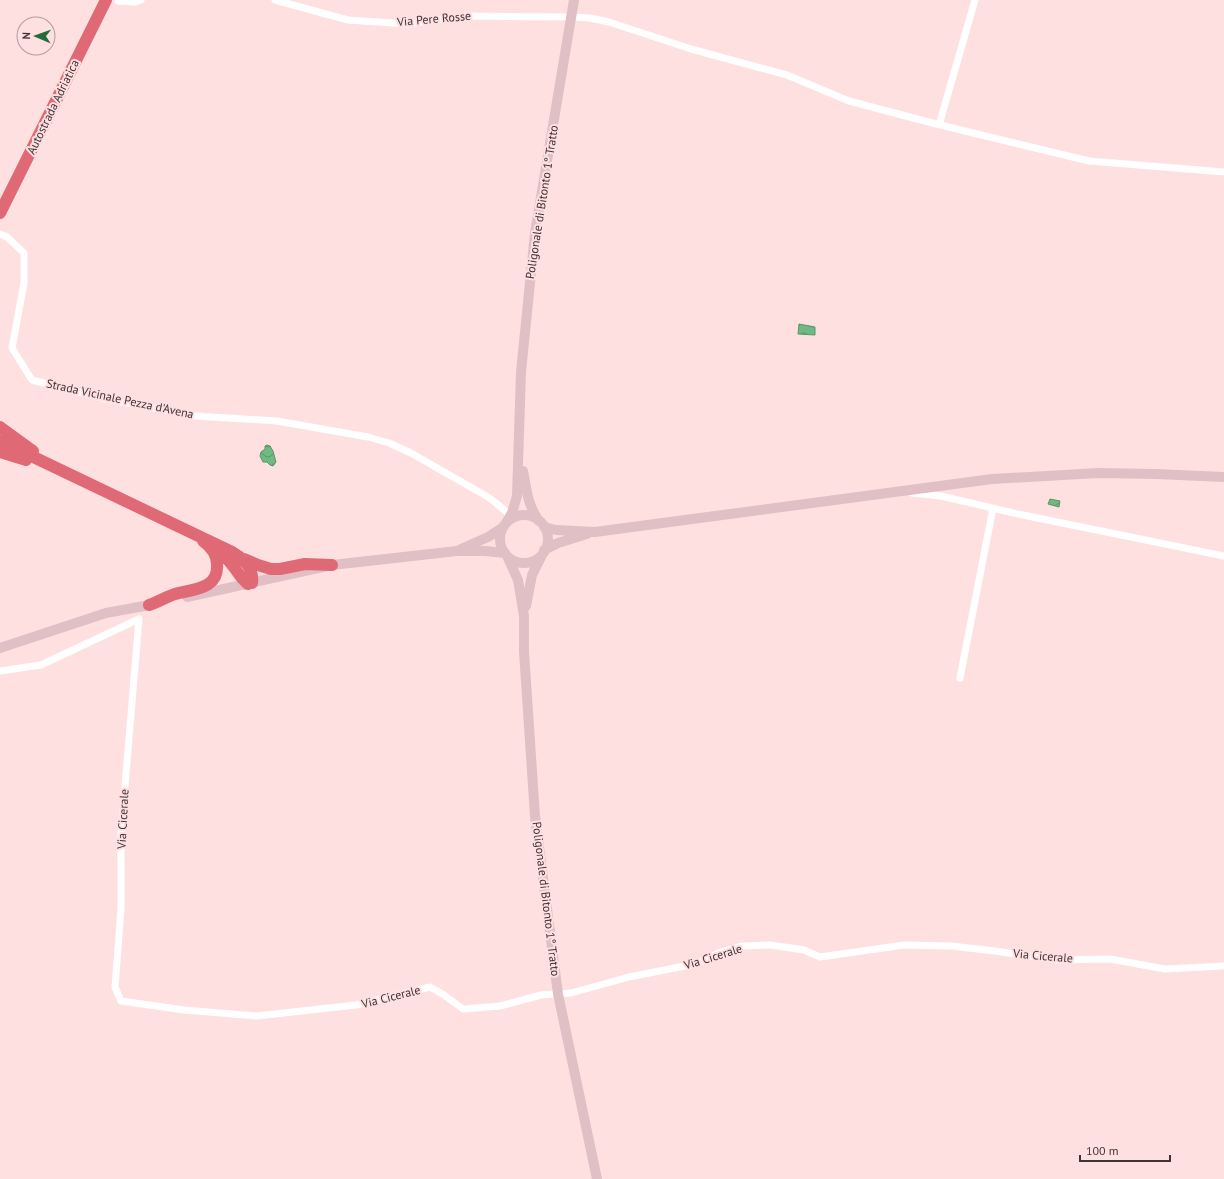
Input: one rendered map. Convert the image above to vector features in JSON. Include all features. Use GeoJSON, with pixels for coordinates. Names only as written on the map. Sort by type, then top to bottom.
{"type":"FeatureCollection","features":[{"type":"Feature","properties":{"kind":"highway","name":"Autostrada Adriatica"},"geometry":{"type":"LineString","coordinates":[[0,198],[97,0]]}},
{"type":"Feature","properties":{"kind":"highway","name":"Autostrada Adriatica"},"geometry":{"type":"LineString","coordinates":[[0,214],[112,1]]}},
{"type":"Feature","properties":{"kind":"highway"},"geometry":{"type":"LineString","coordinates":[[0,427],[56,468]]}},
{"type":"Feature","properties":{"kind":"highway"},"geometry":{"type":"LineString","coordinates":[[0,441],[258,565],[271,569],[280,569],[305,564],[332,565]]}},
{"type":"Feature","properties":{"kind":"highway"},"geometry":{"type":"LineString","coordinates":[[0,452],[56,468]]}},
{"type":"Feature","properties":{"kind":"highway"},"geometry":{"type":"LineString","coordinates":[[196,536],[226,558],[243,581],[250,584],[253,575],[251,570],[238,556]]}},
{"type":"Feature","properties":{"kind":"highway"},"geometry":{"type":"LineString","coordinates":[[149,605],[174,594],[203,588],[211,582],[216,575],[217,564],[216,558],[208,545]]}},
{"type":"Feature","properties":{"kind":"main road","name":"Poligonale di Bitonto 1° Tratto"},"geometry":{"type":"LineString","coordinates":[[520,453],[521,372],[535,233],[574,0]]}},
{"type":"Feature","properties":{"kind":"main road"},"geometry":{"type":"LineString","coordinates":[[520,453],[518,496],[506,522],[500,542],[518,580],[524,616]]}},
{"type":"Feature","properties":{"kind":"main road"},"geometry":{"type":"LineString","coordinates":[[520,453],[529,503],[542,524],[547,538],[543,552],[532,576],[524,616]]}},
{"type":"Feature","properties":{"kind":"main road"},"geometry":{"type":"LineString","coordinates":[[0,648],[106,613],[250,584],[332,565],[457,551],[485,551],[506,555],[516,562],[522,563],[533,561],[543,552],[558,543],[595,532],[992,479],[1055,475],[1121,474],[1224,477]]}},
{"type":"Feature","properties":{"kind":"main road"},"geometry":{"type":"LineString","coordinates":[[457,551],[488,537],[506,522],[519,516],[533,517],[542,524],[556,530],[595,532]]}},
{"type":"Feature","properties":{"kind":"main road","name":"Poligonale di Bitonto 1° Tratto"},"geometry":{"type":"LineString","coordinates":[[524,616],[524,652],[535,816],[558,994],[597,1179]]}},
{"type":"Feature","properties":{"kind":"street"},"geometry":{"type":"LineString","coordinates":[[112,1],[135,2],[141,0]]}},
{"type":"Feature","properties":{"kind":"street","name":"Via Pere Rosse"},"geometry":{"type":"LineString","coordinates":[[275,0],[348,20],[408,24],[466,16],[571,16],[609,22],[691,49],[787,75],[849,101],[938,125],[1089,160],[1224,172]]}},
{"type":"Feature","properties":{"kind":"street"},"geometry":{"type":"LineString","coordinates":[[938,125],[975,0]]}},
{"type":"Feature","properties":{"kind":"street","name":"Strada Vicinale Pezza d'Avena"},"geometry":{"type":"LineString","coordinates":[[0,234],[7,237],[24,253],[24,283],[12,348],[32,380],[106,399],[195,416],[277,421],[378,440],[411,453],[488,497],[496,503],[506,522]]}},
{"type":"Feature","properties":{"kind":"street"},"geometry":{"type":"LineString","coordinates":[[898,492],[941,496],[1142,540],[1224,556]]}},
{"type":"Feature","properties":{"kind":"street"},"geometry":{"type":"LineString","coordinates":[[960,678],[993,508]]}},
{"type":"Feature","properties":{"kind":"street","name":"Via Cicerale"},"geometry":{"type":"LineString","coordinates":[[0,671],[41,665],[139,619],[122,834],[121,909],[115,987],[121,1001],[184,1010],[257,1016],[356,1005],[430,987],[463,1009],[500,1006],[542,995],[572,993],[629,978],[695,964],[721,952],[741,946],[770,945],[804,950],[820,957],[904,945],[966,948],[1056,960],[1110,959],[1165,969],[1224,966]]}},
{"type":"Feature","properties":{"kind":"water"},"geometry":{"type":"Polygon","coordinates":[[[799,324],[815,327],[815,335],[798,334],[799,324]]]}},
{"type":"Feature","properties":{"kind":"water"},"geometry":{"type":"Polygon","coordinates":[[[267,445],[270,446],[273,451],[276,462],[273,466],[267,462],[263,462],[260,456],[261,452],[267,445]]]}},
{"type":"Feature","properties":{"kind":"water"},"geometry":{"type":"Polygon","coordinates":[[[1050,499],[1060,501],[1059,507],[1048,504],[1050,499]]]}}]}
